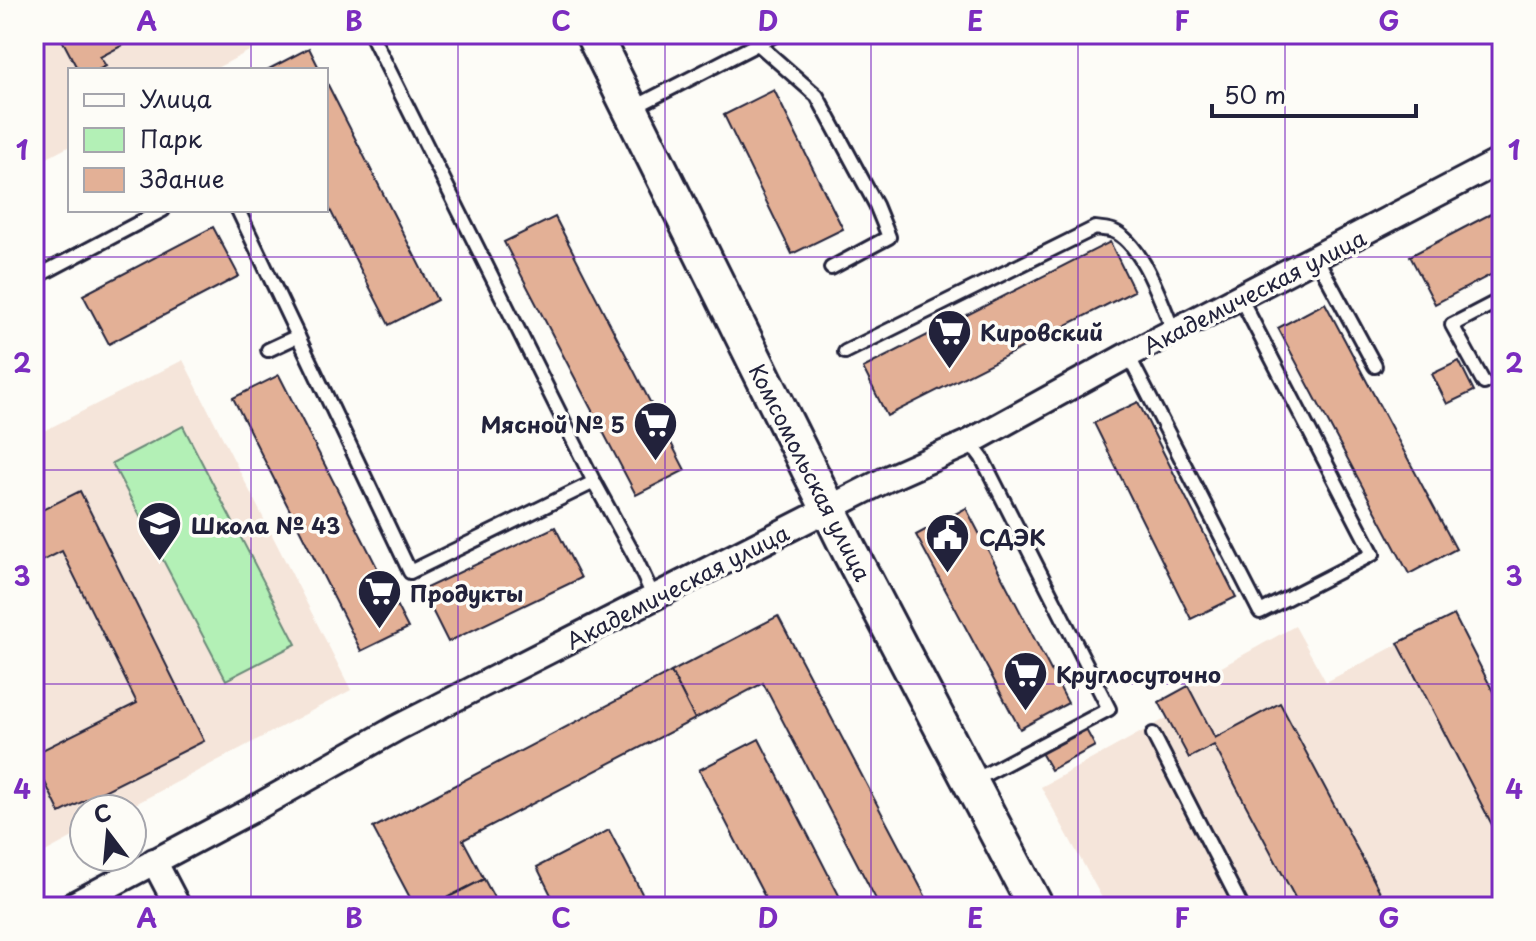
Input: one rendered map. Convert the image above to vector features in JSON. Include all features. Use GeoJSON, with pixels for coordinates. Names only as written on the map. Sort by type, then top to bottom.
{"type":"FeatureCollection","features":[{"type":"Feature","properties":{"kind":"main road","name":"Комсомольская улица"},"geometry":{"type":"LineString","coordinates":[[593,34],[828,509],[1036,907]]}},
{"type":"Feature","properties":{"kind":"street","name":"Академическая улица"},"geometry":{"type":"LineString","coordinates":[[69,907],[250,811],[397,728],[828,509],[970,442],[1128,355],[1502,160]]}},
{"type":"Feature","properties":{"kind":"street"},"geometry":{"type":"LineString","coordinates":[[154,861],[178,907]]}},
{"type":"Feature","properties":{"kind":"lane"},"geometry":{"type":"LineString","coordinates":[[371,34],[654,598]]}},
{"type":"Feature","properties":{"kind":"lane"},"geometry":{"type":"LineString","coordinates":[[631,110],[777,34]]}},
{"type":"Feature","properties":{"kind":"lane"},"geometry":{"type":"LineString","coordinates":[[758,44],[817,96],[876,205],[889,237],[831,268]]}},
{"type":"Feature","properties":{"kind":"lane"},"geometry":{"type":"LineString","coordinates":[[34,278],[159,212]]}},
{"type":"Feature","properties":{"kind":"lane"},"geometry":{"type":"LineString","coordinates":[[239,212],[410,572],[594,482]]}},
{"type":"Feature","properties":{"kind":"lane"},"geometry":{"type":"LineString","coordinates":[[845,352],[1095,228],[1115,231],[1134,248],[1174,332]]}},
{"type":"Feature","properties":{"kind":"lane"},"geometry":{"type":"LineString","coordinates":[[1317,259],[1375,366]]}},
{"type":"Feature","properties":{"kind":"lane"},"geometry":{"type":"LineString","coordinates":[[1128,355],[1260,612],[1373,554],[1240,297]]}},
{"type":"Feature","properties":{"kind":"lane"},"geometry":{"type":"LineString","coordinates":[[1484,383],[1452,325],[1502,299]]}},
{"type":"Feature","properties":{"kind":"lane"},"geometry":{"type":"LineString","coordinates":[[268,350],[298,336]]}},
{"type":"Feature","properties":{"kind":"lane"},"geometry":{"type":"LineString","coordinates":[[970,442],[982,458],[1109,709],[970,782]]}},
{"type":"Feature","properties":{"kind":"lane"},"geometry":{"type":"LineString","coordinates":[[1153,734],[1242,907]]}},
{"type":"Feature","properties":{"kind":"shaded area"},"geometry":{"type":"Polygon","coordinates":[[[34,34],[246,34],[253,49],[217,68],[68,68],[68,147],[34,165],[34,34]]]}},
{"type":"Feature","properties":{"kind":"shaded area","name":"Школа № 43"},"geometry":{"type":"Polygon","coordinates":[[[183,360],[351,690],[148,797],[148,793],[68,793],[68,840],[34,858],[34,436],[183,360]]]}},
{"type":"Feature","properties":{"kind":"shaded area"},"geometry":{"type":"Polygon","coordinates":[[[1454,615],[1502,709],[1502,907],[1107,907],[1041,787],[1167,718],[1159,702],[1295,626],[1326,682],[1454,615]]]}},
{"type":"Feature","properties":{"kind":"green space"},"geometry":{"type":"Polygon","coordinates":[[[183,426],[296,644],[226,680],[112,463],[183,426]]]}},
{"type":"Feature","properties":{"kind":"building"},"geometry":{"type":"Polygon","coordinates":[[[59,34],[144,34],[100,57],[106,66],[77,68],[59,34]]]}},
{"type":"Feature","properties":{"kind":"building"},"geometry":{"type":"Polygon","coordinates":[[[151,34],[171,34],[155,42],[151,34]]]}},
{"type":"Feature","properties":{"kind":"building"},"geometry":{"type":"Polygon","coordinates":[[[309,48],[319,68],[271,68],[309,48]]]}},
{"type":"Feature","properties":{"kind":"building"},"geometry":{"type":"Polygon","coordinates":[[[328,85],[437,300],[389,325],[328,206],[328,85]]]}},
{"type":"Feature","properties":{"kind":"building"},"geometry":{"type":"Polygon","coordinates":[[[774,90],[843,229],[792,254],[724,115],[774,90]]]}},
{"type":"Feature","properties":{"kind":"building"},"geometry":{"type":"Polygon","coordinates":[[[1502,208],[1502,269],[1435,304],[1410,256],[1502,208]]]}},
{"type":"Feature","properties":{"kind":"building"},"geometry":{"type":"Polygon","coordinates":[[[555,217],[685,470],[636,495],[504,242],[555,217]]]}},
{"type":"Feature","properties":{"kind":"building"},"geometry":{"type":"Polygon","coordinates":[[[213,227],[239,276],[109,344],[83,295],[213,227]]]}},
{"type":"Feature","properties":{"kind":"building"},"geometry":{"type":"Polygon","coordinates":[[[1110,242],[1134,291],[887,416],[863,368],[1110,242]]]}},
{"type":"Feature","properties":{"kind":"building"},"geometry":{"type":"Polygon","coordinates":[[[1325,303],[1456,549],[1409,574],[1278,328],[1325,303]]]}},
{"type":"Feature","properties":{"kind":"building"},"geometry":{"type":"Polygon","coordinates":[[[1459,361],[1474,391],[1447,404],[1432,374],[1459,361]]]}},
{"type":"Feature","properties":{"kind":"building"},"geometry":{"type":"Polygon","coordinates":[[[279,375],[408,628],[361,651],[233,398],[279,375]]]}},
{"type":"Feature","properties":{"kind":"building"},"geometry":{"type":"Polygon","coordinates":[[[1138,402],[1236,597],[1191,619],[1094,423],[1138,402]]]}},
{"type":"Feature","properties":{"kind":"building"},"geometry":{"type":"Polygon","coordinates":[[[80,491],[204,741],[100,793],[68,793],[68,809],[60,813],[34,760],[34,754],[137,703],[62,551],[34,565],[34,514],[80,491]]]}},
{"type":"Feature","properties":{"kind":"building"},"geometry":{"type":"Polygon","coordinates":[[[966,508],[1068,703],[1020,729],[916,535],[966,508]]]}},
{"type":"Feature","properties":{"kind":"building"},"geometry":{"type":"Polygon","coordinates":[[[555,527],[581,578],[448,642],[422,590],[555,527]]]}},
{"type":"Feature","properties":{"kind":"building"},"geometry":{"type":"Polygon","coordinates":[[[1454,615],[1502,709],[1502,844],[1398,643],[1454,615]]]}},
{"type":"Feature","properties":{"kind":"building"},"geometry":{"type":"Polygon","coordinates":[[[778,616],[931,907],[880,907],[763,683],[695,719],[671,672],[778,616]]]}},
{"type":"Feature","properties":{"kind":"building"},"geometry":{"type":"Polygon","coordinates":[[[671,672],[695,719],[463,840],[484,879],[429,907],[415,907],[373,828],[671,672]]]}},
{"type":"Feature","properties":{"kind":"building"},"geometry":{"type":"Polygon","coordinates":[[[1188,686],[1215,738],[1280,703],[1388,907],[1300,907],[1214,745],[1189,758],[1159,702],[1188,686]]]}},
{"type":"Feature","properties":{"kind":"building"},"geometry":{"type":"Polygon","coordinates":[[[1084,726],[1095,746],[1051,770],[1040,751],[1084,726]]]}},
{"type":"Feature","properties":{"kind":"building"},"geometry":{"type":"Polygon","coordinates":[[[759,739],[845,907],[770,907],[699,770],[759,739]]]}},
{"type":"Feature","properties":{"kind":"building"},"geometry":{"type":"Polygon","coordinates":[[[609,830],[649,907],[557,907],[537,867],[609,830]]]}},
{"type":"Feature","properties":{"kind":"building"},"geometry":{"type":"Polygon","coordinates":[[[484,879],[499,907],[429,907],[484,879]]]}},
{"type":"Feature","properties":{"kind":"place","name":"Кировский"},"geometry":{"type":"Point","coordinates":[949,370]}},
{"type":"Feature","properties":{"kind":"place","name":"Мясной № 5"},"geometry":{"type":"Point","coordinates":[656,462]}},
{"type":"Feature","properties":{"kind":"place","name":"Школа № 43"},"geometry":{"type":"Point","coordinates":[160,563]}},
{"type":"Feature","properties":{"kind":"place","name":"СДЭК"},"geometry":{"type":"Point","coordinates":[948,575]}},
{"type":"Feature","properties":{"kind":"place","name":"Продукты"},"geometry":{"type":"Point","coordinates":[379,631]}},
{"type":"Feature","properties":{"kind":"place","name":"Круглосуточно"},"geometry":{"type":"Point","coordinates":[1025,712]}}]}
